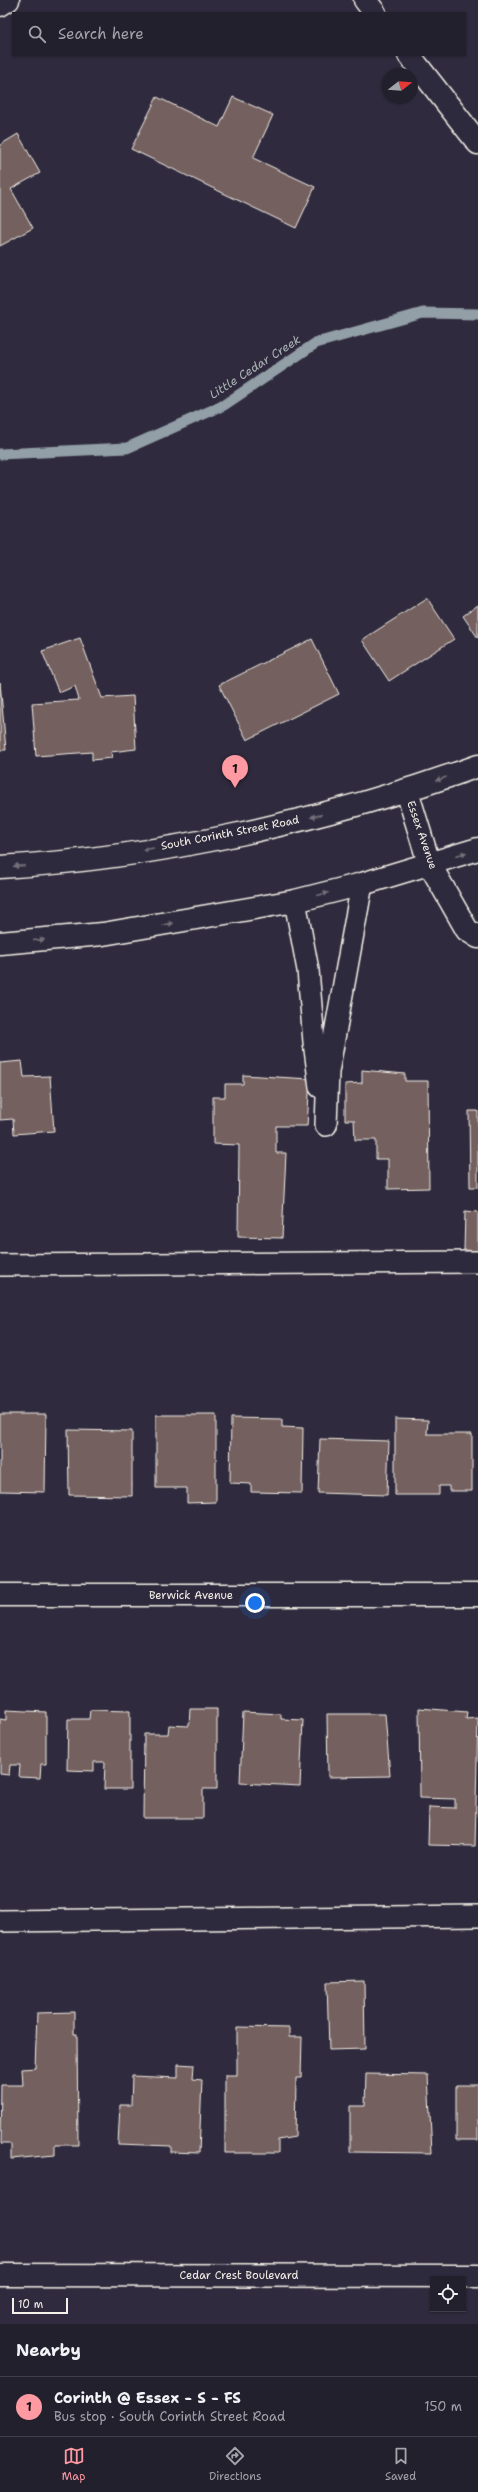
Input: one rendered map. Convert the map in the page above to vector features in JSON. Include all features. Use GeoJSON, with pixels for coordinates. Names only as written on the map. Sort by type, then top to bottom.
{"type":"FeatureCollection","features":[{"type":"Feature","properties":{"kind":"street"},"geometry":{"type":"LineString","coordinates":[[0,5],[8,0]]}},
{"type":"Feature","properties":{"kind":"street"},"geometry":{"type":"LineString","coordinates":[[365,0],[374,12]]}},
{"type":"Feature","properties":{"kind":"street"},"geometry":{"type":"LineString","coordinates":[[410,56],[478,143]]}},
{"type":"Feature","properties":{"kind":"street","name":"South Corinth Street Road"},"geometry":{"type":"LineString","coordinates":[[0,867],[53,864],[276,827],[407,791],[478,766]]}},
{"type":"Feature","properties":{"kind":"street","name":"Essex Avenue"},"geometry":{"type":"LineString","coordinates":[[407,791],[429,863],[467,930],[478,937]]}},
{"type":"Feature","properties":{"kind":"street"},"geometry":{"type":"LineString","coordinates":[[0,943],[104,934],[294,901],[362,884],[478,849]]}},
{"type":"Feature","properties":{"kind":"street","name":"Berwick Avenue"},"geometry":{"type":"LineString","coordinates":[[0,1595],[478,1594]]}},
{"type":"Feature","properties":{"kind":"street","name":"Cedar Crest Boulevard"},"geometry":{"type":"LineString","coordinates":[[0,2275],[478,2276]]}},
{"type":"Feature","properties":{"kind":"lane"},"geometry":{"type":"LineString","coordinates":[[294,901],[308,970],[314,1042],[326,1125],[328,1072],[362,884]]}},
{"type":"Feature","properties":{"kind":"lane"},"geometry":{"type":"LineString","coordinates":[[0,1265],[478,1262]]}},
{"type":"Feature","properties":{"kind":"lane"},"geometry":{"type":"LineString","coordinates":[[0,1921],[478,1916]]}},
{"type":"Feature","properties":{"kind":"building"},"geometry":{"type":"Polygon","coordinates":[[[157,97],[219,127],[233,97],[273,115],[253,158],[315,187],[296,228],[131,149],[157,97]]]}},
{"type":"Feature","properties":{"kind":"building"},"geometry":{"type":"Polygon","coordinates":[[[18,134],[40,173],[11,189],[33,228],[0,246],[0,145],[18,134]]]}},
{"type":"Feature","properties":{"kind":"building"},"geometry":{"type":"Polygon","coordinates":[[[427,598],[454,639],[389,681],[362,640],[427,598]]]}},
{"type":"Feature","properties":{"kind":"building"},"geometry":{"type":"Polygon","coordinates":[[[478,605],[478,638],[463,616],[478,605]]]}},
{"type":"Feature","properties":{"kind":"building"},"geometry":{"type":"Polygon","coordinates":[[[80,638],[102,698],[133,696],[136,749],[111,752],[112,758],[92,760],[92,752],[36,756],[32,703],[79,700],[75,686],[59,693],[42,651],[80,638]]]}},
{"type":"Feature","properties":{"kind":"building"},"geometry":{"type":"Polygon","coordinates":[[[312,639],[339,694],[247,740],[219,685],[312,639]]]}},
{"type":"Feature","properties":{"kind":"building"},"geometry":{"type":"Polygon","coordinates":[[[0,682],[6,750],[0,750],[0,682]]]}},
{"type":"Feature","properties":{"kind":"building"},"geometry":{"type":"Polygon","coordinates":[[[22,1061],[24,1077],[50,1076],[54,1131],[14,1134],[13,1119],[0,1120],[0,1063],[22,1061]]]}},
{"type":"Feature","properties":{"kind":"building"},"geometry":{"type":"Polygon","coordinates":[[[362,1070],[405,1074],[405,1081],[428,1081],[429,1188],[388,1189],[388,1159],[376,1159],[376,1140],[355,1140],[354,1120],[345,1120],[345,1084],[362,1083],[362,1070]]]}},
{"type":"Feature","properties":{"kind":"building"},"geometry":{"type":"Polygon","coordinates":[[[243,1075],[310,1079],[307,1126],[276,1126],[276,1153],[286,1153],[282,1238],[238,1237],[239,1145],[213,1144],[213,1097],[225,1097],[225,1084],[243,1084],[243,1075]]]}},
{"type":"Feature","properties":{"kind":"building"},"geometry":{"type":"Polygon","coordinates":[[[469,1111],[478,1111],[478,1187],[470,1187],[469,1111]]]}},
{"type":"Feature","properties":{"kind":"building"},"geometry":{"type":"Polygon","coordinates":[[[465,1211],[478,1212],[478,1251],[464,1250],[465,1211]]]}},
{"type":"Feature","properties":{"kind":"building"},"geometry":{"type":"Polygon","coordinates":[[[0,1414],[46,1414],[45,1492],[0,1491],[0,1414]]]}},
{"type":"Feature","properties":{"kind":"building"},"geometry":{"type":"Polygon","coordinates":[[[156,1415],[216,1415],[216,1502],[187,1503],[187,1488],[156,1488],[156,1415]]]}},
{"type":"Feature","properties":{"kind":"building"},"geometry":{"type":"Polygon","coordinates":[[[231,1418],[282,1419],[282,1427],[303,1428],[302,1493],[251,1492],[251,1484],[230,1483],[231,1418]]]}},
{"type":"Feature","properties":{"kind":"building"},"geometry":{"type":"Polygon","coordinates":[[[395,1419],[428,1420],[427,1434],[472,1434],[472,1491],[449,1491],[449,1486],[439,1486],[439,1495],[395,1495],[395,1419]]]}},
{"type":"Feature","properties":{"kind":"building"},"geometry":{"type":"Polygon","coordinates":[[[68,1430],[132,1431],[132,1496],[69,1495],[68,1430]]]}},
{"type":"Feature","properties":{"kind":"building"},"geometry":{"type":"Polygon","coordinates":[[[320,1439],[389,1441],[387,1495],[318,1493],[320,1439]]]}},
{"type":"Feature","properties":{"kind":"building"},"geometry":{"type":"Polygon","coordinates":[[[419,1708],[467,1712],[466,1719],[478,1718],[475,1846],[428,1845],[429,1807],[455,1808],[455,1799],[420,1798],[419,1708]]]}},
{"type":"Feature","properties":{"kind":"building"},"geometry":{"type":"Polygon","coordinates":[[[190,1709],[217,1709],[217,1789],[203,1789],[203,1818],[143,1818],[144,1734],[168,1734],[169,1725],[189,1726],[190,1709]]]}},
{"type":"Feature","properties":{"kind":"building"},"geometry":{"type":"Polygon","coordinates":[[[6,1710],[46,1712],[46,1764],[41,1764],[40,1778],[19,1777],[20,1765],[10,1765],[9,1775],[0,1774],[0,1719],[6,1720],[6,1710]]]}},
{"type":"Feature","properties":{"kind":"building"},"geometry":{"type":"Polygon","coordinates":[[[90,1710],[130,1711],[130,1789],[104,1789],[105,1762],[94,1762],[94,1771],[67,1770],[68,1719],[89,1719],[90,1710]]]}},
{"type":"Feature","properties":{"kind":"building"},"geometry":{"type":"Polygon","coordinates":[[[243,1712],[281,1714],[281,1719],[303,1720],[300,1786],[240,1783],[243,1712]]]}},
{"type":"Feature","properties":{"kind":"building"},"geometry":{"type":"Polygon","coordinates":[[[327,1714],[385,1714],[390,1776],[328,1777],[327,1714]]]}},
{"type":"Feature","properties":{"kind":"building"},"geometry":{"type":"Polygon","coordinates":[[[364,1981],[365,2049],[329,2050],[327,1982],[364,1981]]]}},
{"type":"Feature","properties":{"kind":"building"},"geometry":{"type":"Polygon","coordinates":[[[74,2012],[74,2034],[77,2034],[78,2145],[55,2145],[55,2155],[11,2159],[11,2144],[0,2144],[1,2085],[23,2085],[22,2069],[35,2068],[37,2013],[74,2012]]]}},
{"type":"Feature","properties":{"kind":"building"},"geometry":{"type":"Polygon","coordinates":[[[237,2027],[289,2028],[289,2037],[302,2037],[301,2078],[296,2078],[295,2137],[278,2140],[278,2153],[225,2153],[225,2075],[237,2075],[237,2027]]]}},
{"type":"Feature","properties":{"kind":"building"},"geometry":{"type":"Polygon","coordinates":[[[178,2064],[194,2065],[193,2079],[202,2080],[199,2153],[171,2152],[171,2146],[118,2144],[120,2105],[131,2105],[132,2076],[178,2078],[178,2064]]]}},
{"type":"Feature","properties":{"kind":"building"},"geometry":{"type":"Polygon","coordinates":[[[366,2074],[428,2075],[432,2153],[350,2152],[350,2106],[365,2106],[366,2074]]]}},
{"type":"Feature","properties":{"kind":"building"},"geometry":{"type":"Polygon","coordinates":[[[456,2085],[478,2085],[478,2140],[456,2140],[456,2085]]]}},
{"type":"Feature","properties":{"kind":"waterway","name":"Little Cedar Creek"},"geometry":{"type":"LineString","coordinates":[[0,454],[127,448],[224,405],[316,343],[423,313],[478,314]]}},
{"type":"Feature","properties":{"kind":"place","name":"Corinth @ Essex - S - FS"},"geometry":{"type":"Point","coordinates":[235,788]}}]}
